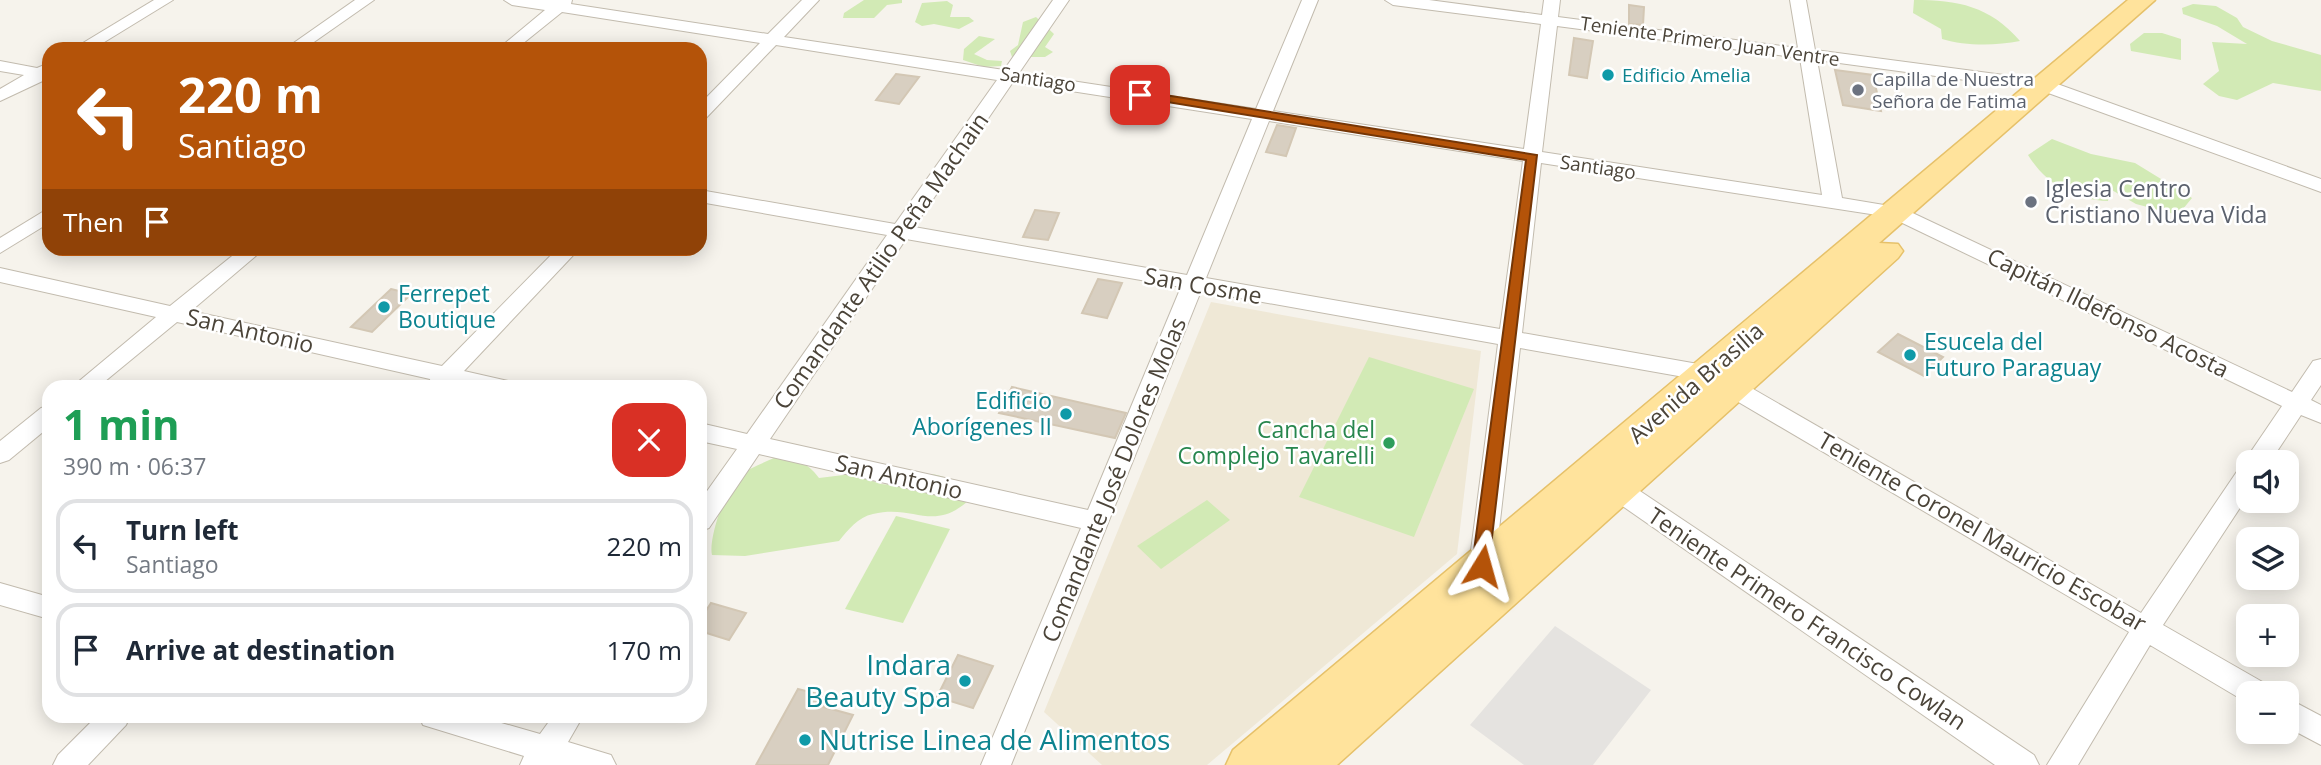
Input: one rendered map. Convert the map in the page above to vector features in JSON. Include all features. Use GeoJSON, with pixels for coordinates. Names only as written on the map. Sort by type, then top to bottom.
{"type":"FeatureCollection","features":[{"type":"Feature","properties":{"kind":"main road","name":"Avenida Brasilia"},"geometry":{"type":"LineString","coordinates":[[2055,88],[2143,0]]}},
{"type":"Feature","properties":{"kind":"main road","name":"Avenida Brasilia"},"geometry":{"type":"LineString","coordinates":[[1249,765],[1493,576],[2055,88],[2171,0]]}},
{"type":"Feature","properties":{"kind":"main road","name":"Avenida Brasilia"},"geometry":{"type":"LineString","coordinates":[[1304,765],[1493,576]]}},
{"type":"Feature","properties":{"kind":"street"},"geometry":{"type":"LineString","coordinates":[[93,42],[165,0]]}},
{"type":"Feature","properties":{"kind":"street"},"geometry":{"type":"LineString","coordinates":[[303,42],[366,0]]}},
{"type":"Feature","properties":{"kind":"street","name":"Santiago"},"geometry":{"type":"LineString","coordinates":[[512,0],[563,4],[1533,157],[1833,201],[1907,217]]}},
{"type":"Feature","properties":{"kind":"street"},"geometry":{"type":"LineString","coordinates":[[707,107],[811,0]]}},
{"type":"Feature","properties":{"kind":"street","name":"Comandante Atilio Peña Machain"},"geometry":{"type":"LineString","coordinates":[[707,511],[903,232],[1061,0]]}},
{"type":"Feature","properties":{"kind":"street","name":"Comandante José Dolores Molas"},"geometry":{"type":"LineString","coordinates":[[996,765],[1310,0]]}},
{"type":"Feature","properties":{"kind":"street","name":"Teniente Primero Juan Ventre"},"geometry":{"type":"LineString","coordinates":[[1393,0],[1551,10],[1808,55],[2055,88]]}},
{"type":"Feature","properties":{"kind":"street"},"geometry":{"type":"LineString","coordinates":[[1798,0],[1833,201]]}},
{"type":"Feature","properties":{"kind":"street"},"geometry":{"type":"LineString","coordinates":[[515,42],[563,4]]}},
{"type":"Feature","properties":{"kind":"street"},"geometry":{"type":"LineString","coordinates":[[1493,576],[1512,341],[1551,10]]}},
{"type":"Feature","properties":{"kind":"street"},"geometry":{"type":"LineString","coordinates":[[0,66],[42,71]]}},
{"type":"Feature","properties":{"kind":"street"},"geometry":{"type":"LineString","coordinates":[[0,96],[42,74]]}},
{"type":"Feature","properties":{"kind":"street"},"geometry":{"type":"LineString","coordinates":[[2055,88],[2321,186]]}},
{"type":"Feature","properties":{"kind":"street","name":"San Cosme"},"geometry":{"type":"LineString","coordinates":[[707,197],[1719,380]]}},
{"type":"Feature","properties":{"kind":"street","name":"Capitán Ildefonso Acosta"},"geometry":{"type":"LineString","coordinates":[[1907,217],[2321,415]]}},
{"type":"Feature","properties":{"kind":"street"},"geometry":{"type":"LineString","coordinates":[[0,247],[42,219]]}},
{"type":"Feature","properties":{"kind":"street"},"geometry":{"type":"LineString","coordinates":[[92,380],[245,256]]}},
{"type":"Feature","properties":{"kind":"street"},"geometry":{"type":"LineString","coordinates":[[442,380],[562,256]]}},
{"type":"Feature","properties":{"kind":"street","name":"San Antonio"},"geometry":{"type":"LineString","coordinates":[[0,275],[174,313],[437,380]]}},
{"type":"Feature","properties":{"kind":"street"},"geometry":{"type":"LineString","coordinates":[[2265,450],[2321,367]]}},
{"type":"Feature","properties":{"kind":"street","name":"Teniente Coronel Mauricio Escobar"},"geometry":{"type":"LineString","coordinates":[[1719,380],[2236,681]]}},
{"type":"Feature","properties":{"kind":"street"},"geometry":{"type":"LineString","coordinates":[[0,454],[42,420]]}},
{"type":"Feature","properties":{"kind":"street","name":"San Antonio"},"geometry":{"type":"LineString","coordinates":[[707,434],[1098,522]]}},
{"type":"Feature","properties":{"kind":"street","name":"Teniente Primero Francisco Cowlan"},"geometry":{"type":"LineString","coordinates":[[1605,480],[2005,755],[2024,765]]}},
{"type":"Feature","properties":{"kind":"street"},"geometry":{"type":"LineString","coordinates":[[2062,765],[2146,628],[2236,493]]}},
{"type":"Feature","properties":{"kind":"street"},"geometry":{"type":"LineString","coordinates":[[0,594],[42,606]]}},
{"type":"Feature","properties":{"kind":"street"},"geometry":{"type":"LineString","coordinates":[[2299,718],[2321,732]]}},
{"type":"Feature","properties":{"kind":"street"},"geometry":{"type":"LineString","coordinates":[[68,765],[109,723]]}},
{"type":"Feature","properties":{"kind":"street"},"geometry":{"type":"LineString","coordinates":[[452,723],[541,756],[601,765]]}},
{"type":"Feature","properties":{"kind":"street"},"geometry":{"type":"LineString","coordinates":[[541,756],[564,723]]}},
{"type":"Feature","properties":{"kind":"shaded area"},"geometry":{"type":"Polygon","coordinates":[[[1211,302],[1481,351],[1457,554],[1207,765],[1102,765],[1044,712],[1211,302]]]}},
{"type":"Feature","properties":{"kind":"shaded area"},"geometry":{"type":"Polygon","coordinates":[[[1555,626],[1651,690],[1593,765],[1524,765],[1470,725],[1555,626]]]}},
{"type":"Feature","properties":{"kind":"green space"},"geometry":{"type":"Polygon","coordinates":[[[864,0],[902,0],[902,3],[887,5],[874,18],[843,18],[844,13],[864,0]]]}},
{"type":"Feature","properties":{"kind":"green space"},"geometry":{"type":"Polygon","coordinates":[[[1914,0],[1945,1],[1972,7],[1997,20],[2020,41],[1980,44],[1942,39],[1941,29],[1913,13],[1914,0]]]}},
{"type":"Feature","properties":{"kind":"green space"},"geometry":{"type":"Polygon","coordinates":[[[947,1],[953,5],[950,17],[969,17],[974,21],[959,29],[934,24],[922,26],[915,22],[922,3],[947,1]]]}},
{"type":"Feature","properties":{"kind":"green space"},"geometry":{"type":"Polygon","coordinates":[[[2193,4],[2216,6],[2237,18],[2243,27],[2272,41],[2321,55],[2321,91],[2273,83],[2237,100],[2219,96],[2203,84],[2219,71],[2212,42],[2247,44],[2217,26],[2183,14],[2182,8],[2193,4]]]}},
{"type":"Feature","properties":{"kind":"green space"},"geometry":{"type":"Polygon","coordinates":[[[1036,17],[1054,34],[1045,47],[1053,52],[1045,57],[1012,57],[1010,51],[1018,45],[1023,22],[1036,17]]]}},
{"type":"Feature","properties":{"kind":"green space"},"geometry":{"type":"Polygon","coordinates":[[[2144,33],[2162,33],[2181,39],[2181,60],[2131,51],[2130,44],[2144,33]]]}},
{"type":"Feature","properties":{"kind":"green space"},"geometry":{"type":"Polygon","coordinates":[[[979,36],[995,39],[974,54],[987,60],[1002,61],[1001,66],[984,67],[963,60],[964,49],[979,36]]]}},
{"type":"Feature","properties":{"kind":"green space"},"geometry":{"type":"Polygon","coordinates":[[[2052,139],[2091,154],[2135,163],[2192,198],[2178,215],[2136,204],[2110,189],[2108,201],[2072,194],[2052,182],[2028,155],[2052,139]]]}},
{"type":"Feature","properties":{"kind":"green space","name":"Cancha del Complejo Tavarelli"},"geometry":{"type":"Polygon","coordinates":[[[1369,357],[1474,389],[1414,537],[1299,497],[1369,357]]]}},
{"type":"Feature","properties":{"kind":"green space"},"geometry":{"type":"Polygon","coordinates":[[[774,458],[800,462],[819,478],[860,473],[878,483],[890,484],[920,475],[935,474],[976,493],[962,506],[937,516],[902,512],[873,514],[854,524],[839,541],[745,556],[712,555],[715,526],[729,490],[744,472],[774,458]]]}},
{"type":"Feature","properties":{"kind":"green space"},"geometry":{"type":"Polygon","coordinates":[[[1207,500],[1230,520],[1161,569],[1137,546],[1207,500]]]}},
{"type":"Feature","properties":{"kind":"green space"},"geometry":{"type":"Polygon","coordinates":[[[896,516],[950,529],[903,623],[845,609],[896,516]]]}},
{"type":"Feature","properties":{"kind":"building"},"geometry":{"type":"Polygon","coordinates":[[[1629,5],[1644,7],[1643,25],[1629,24],[1629,5]]]}},
{"type":"Feature","properties":{"kind":"building"},"geometry":{"type":"Polygon","coordinates":[[[1574,38],[1593,41],[1587,78],[1569,75],[1574,38]]]}},
{"type":"Feature","properties":{"kind":"building","name":"Capilla de Nuestra Señora de Fatima"},"geometry":{"type":"Polygon","coordinates":[[[1835,70],[1873,75],[1881,111],[1843,105],[1835,70]]]}},
{"type":"Feature","properties":{"kind":"building"},"geometry":{"type":"Polygon","coordinates":[[[896,74],[919,77],[899,104],[876,100],[896,74]]]}},
{"type":"Feature","properties":{"kind":"building"},"geometry":{"type":"Polygon","coordinates":[[[1277,125],[1296,128],[1286,156],[1266,152],[1277,125]]]}},
{"type":"Feature","properties":{"kind":"building"},"geometry":{"type":"Polygon","coordinates":[[[1035,210],[1059,213],[1048,240],[1023,237],[1035,210]]]}},
{"type":"Feature","properties":{"kind":"building"},"geometry":{"type":"Polygon","coordinates":[[[1098,279],[1122,283],[1107,318],[1082,313],[1098,279]]]}},
{"type":"Feature","properties":{"kind":"building","name":"Ferrepet Boutique"},"geometry":{"type":"Polygon","coordinates":[[[391,289],[411,294],[372,332],[351,327],[391,289]]]}},
{"type":"Feature","properties":{"kind":"building","name":"Esucela del Futuro Paraguay"},"geometry":{"type":"Polygon","coordinates":[[[1898,334],[1943,357],[1924,376],[1878,352],[1898,334]]]}},
{"type":"Feature","properties":{"kind":"building","name":"Edificio Aborígenes II"},"geometry":{"type":"Polygon","coordinates":[[[1012,387],[1126,413],[1115,438],[999,413],[1012,387]]]}},
{"type":"Feature","properties":{"kind":"building"},"geometry":{"type":"Polygon","coordinates":[[[711,603],[746,613],[729,640],[707,633],[707,609],[711,603]]]}},
{"type":"Feature","properties":{"kind":"building","name":"Indara Beauty Spa"},"geometry":{"type":"Polygon","coordinates":[[[958,655],[993,666],[973,708],[937,697],[958,655]]]}},
{"type":"Feature","properties":{"kind":"building","name":"Nutrise Linea de Alimentos"},"geometry":{"type":"Polygon","coordinates":[[[798,689],[829,697],[824,707],[853,715],[828,765],[756,765],[798,689]]]}},
{"type":"Feature","properties":{"kind":"place","name":"Edificio Amelia"},"geometry":{"type":"Point","coordinates":[1608,75]}},
{"type":"Feature","properties":{"kind":"place","name":"Capilla de Nuestra Señora de Fatima"},"geometry":{"type":"Point","coordinates":[1858,90]}},
{"type":"Feature","properties":{"kind":"place","name":"Iglesia Centro Cristiano Nueva Vida"},"geometry":{"type":"Point","coordinates":[2031,202]}},
{"type":"Feature","properties":{"kind":"place","name":"Ferrepet Boutique"},"geometry":{"type":"Point","coordinates":[384,307]}},
{"type":"Feature","properties":{"kind":"place","name":"Esucela del Futuro Paraguay"},"geometry":{"type":"Point","coordinates":[1910,355]}},
{"type":"Feature","properties":{"kind":"place","name":"Edificio Aborígenes II"},"geometry":{"type":"Point","coordinates":[1066,414]}},
{"type":"Feature","properties":{"kind":"place","name":"Cancha del Complejo Tavarelli"},"geometry":{"type":"Point","coordinates":[1389,443]}},
{"type":"Feature","properties":{"kind":"place","name":"Indara Beauty Spa"},"geometry":{"type":"Point","coordinates":[965,681]}},
{"type":"Feature","properties":{"kind":"place","name":"Nutrise Linea de Alimentos"},"geometry":{"type":"Point","coordinates":[805,740]}},
{"type":"Feature","properties":{"kind":"route"},"geometry":{"type":"LineString","coordinates":[[1140,95],[1533,157],[1482,566]]}}]}
